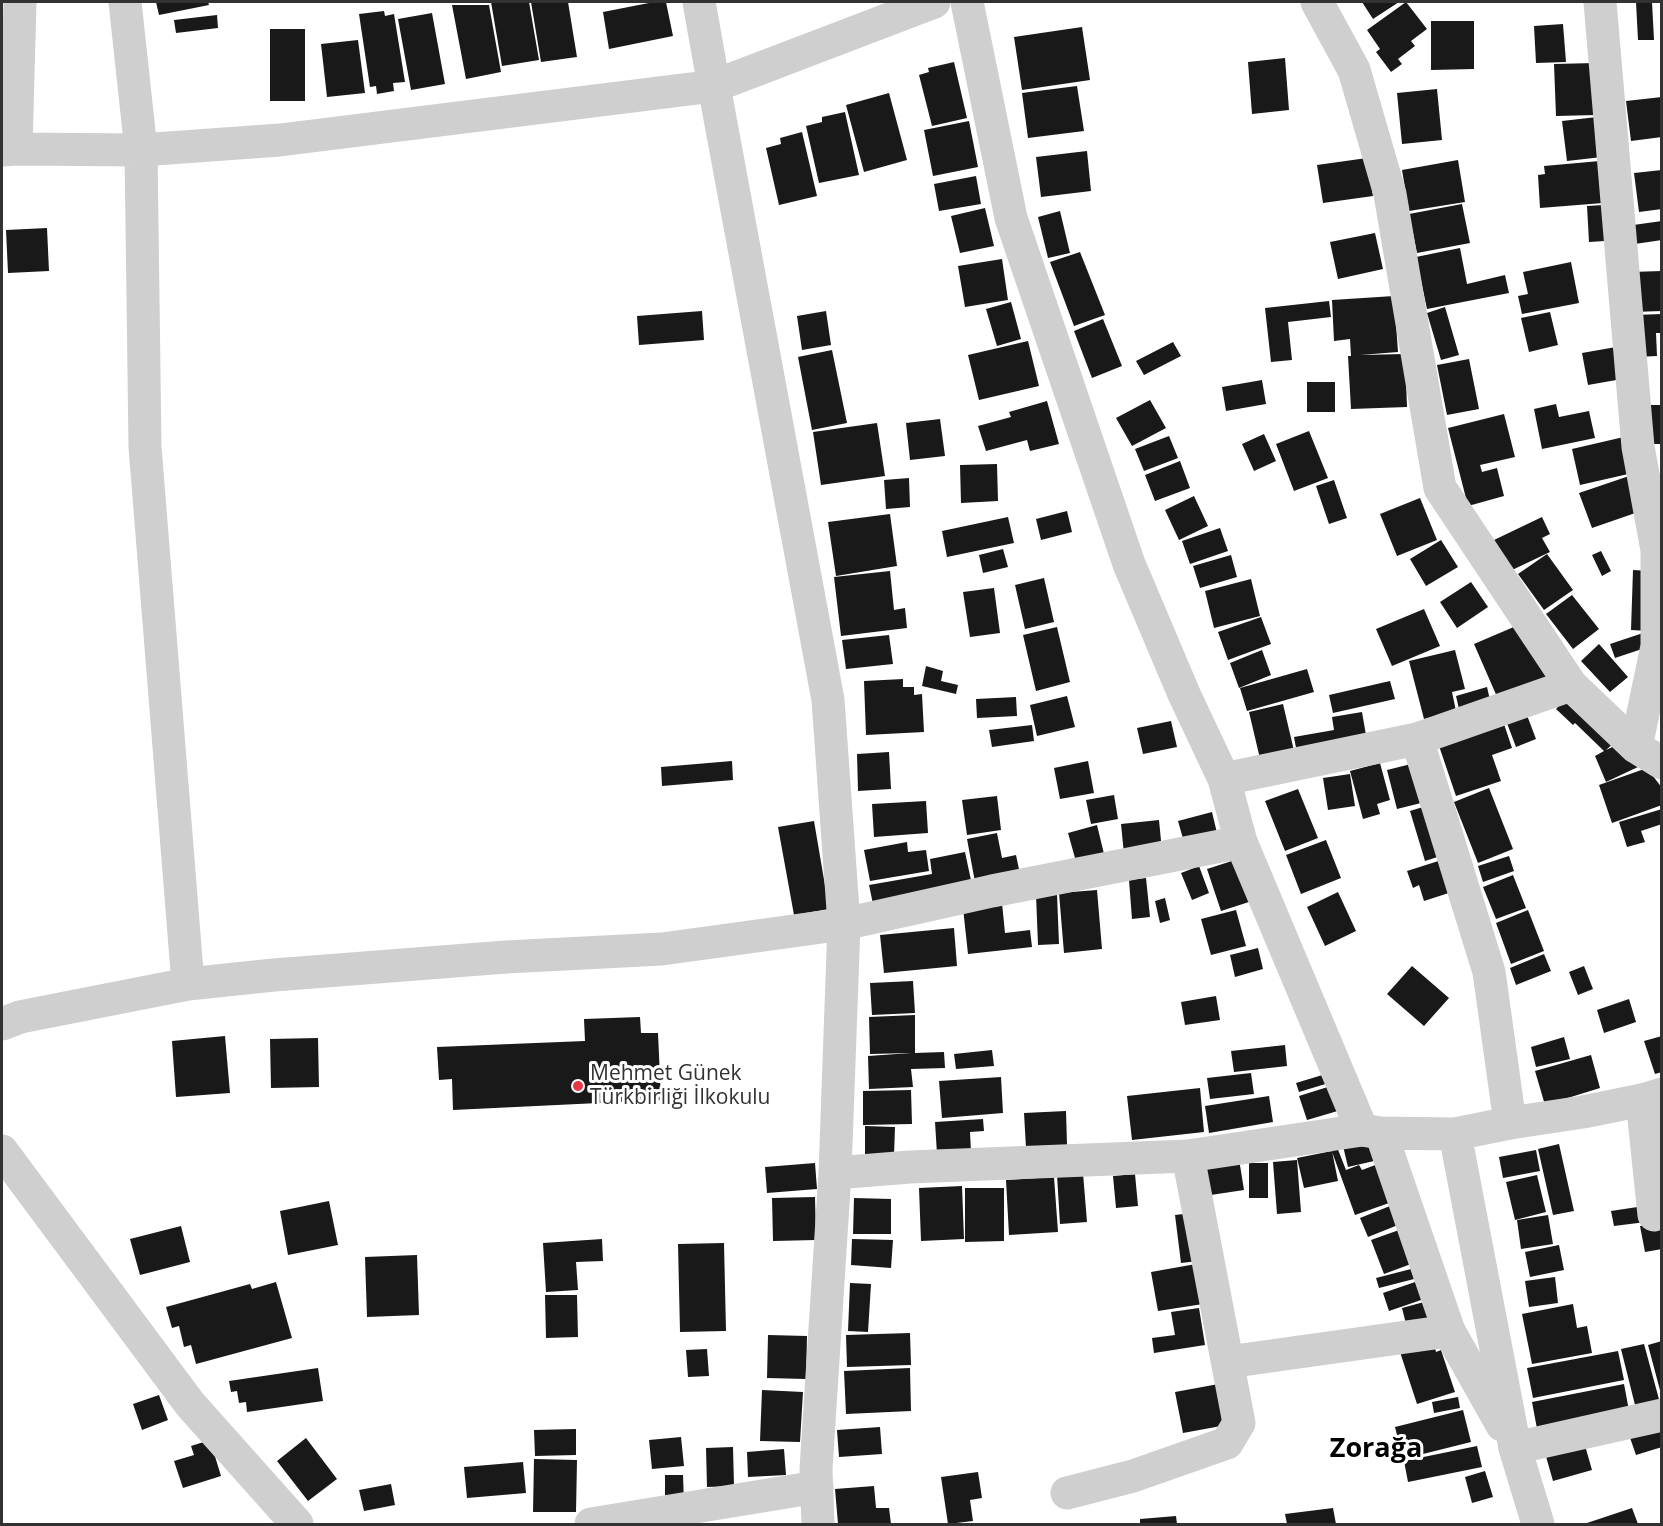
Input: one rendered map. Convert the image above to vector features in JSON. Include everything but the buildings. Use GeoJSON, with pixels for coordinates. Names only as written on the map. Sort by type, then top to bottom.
{"type":"FeatureCollection","features":[{"type":"Feature","properties":{"kind":"street"},"geometry":{"type":"LineString","coordinates":[[20,2],[9,150],[141,150],[280,140],[714,86],[934,2]]}},
{"type":"Feature","properties":{"kind":"street"},"geometry":{"type":"LineString","coordinates":[[125,2],[141,150],[145,447],[188,984]]}},
{"type":"Feature","properties":{"kind":"street"},"geometry":{"type":"LineString","coordinates":[[699,2],[828,700],[844,924],[835,1173],[816,1469],[818,1524]]}},
{"type":"Feature","properties":{"kind":"street"},"geometry":{"type":"LineString","coordinates":[[967,2],[1011,218],[1129,564],[1184,694],[1224,778],[1241,842],[1371,1132],[1449,1331],[1515,1448]]}},
{"type":"Feature","properties":{"kind":"street"},"geometry":{"type":"LineString","coordinates":[[1317,2],[1354,70],[1390,194],[1440,488],[1571,685],[1649,755]]}},
{"type":"Feature","properties":{"kind":"street"},"geometry":{"type":"LineString","coordinates":[[1600,2],[1638,447],[1658,550],[1657,646],[1649,755]]}},
{"type":"Feature","properties":{"kind":"street"},"geometry":{"type":"LineString","coordinates":[[1224,778],[1417,740],[1571,685]]}},
{"type":"Feature","properties":{"kind":"street"},"geometry":{"type":"LineString","coordinates":[[1417,740],[1489,972],[1509,1123]]}},
{"type":"Feature","properties":{"kind":"street"},"geometry":{"type":"LineString","coordinates":[[2,1024],[20,1017],[188,984],[506,957],[662,949],[844,924],[992,891],[1241,842]]}},
{"type":"Feature","properties":{"kind":"street"},"geometry":{"type":"LineString","coordinates":[[835,1173],[910,1167],[1188,1156],[1371,1132],[1455,1134],[1583,1112],[1652,1097],[1654,1215]]}},
{"type":"Feature","properties":{"kind":"street"},"geometry":{"type":"LineString","coordinates":[[1455,1134],[1515,1448],[1538,1524]]}},
{"type":"Feature","properties":{"kind":"street"},"geometry":{"type":"LineString","coordinates":[[2,1151],[190,1404],[297,1524]]}},
{"type":"Feature","properties":{"kind":"street"},"geometry":{"type":"LineString","coordinates":[[1067,1493],[1133,1476],[1227,1443],[1239,1423],[1188,1156]]}},
{"type":"Feature","properties":{"kind":"street"},"geometry":{"type":"LineString","coordinates":[[1228,1362],[1449,1331]]}},
{"type":"Feature","properties":{"kind":"street"},"geometry":{"type":"LineString","coordinates":[[1515,1448],[1662,1414]]}},
{"type":"Feature","properties":{"kind":"street"},"geometry":{"type":"LineString","coordinates":[[591,1524],[817,1487]]}},
{"type":"Feature","properties":{"kind":"place","name":"Mehmet Günek Türkbirliği İlkokulu"},"geometry":{"type":"Point","coordinates":[578,1086]}},
{"type":"Feature","properties":{"kind":"district","name":"Zorağa"},"geometry":{"type":"Point","coordinates":[1376,1449]}}]}
